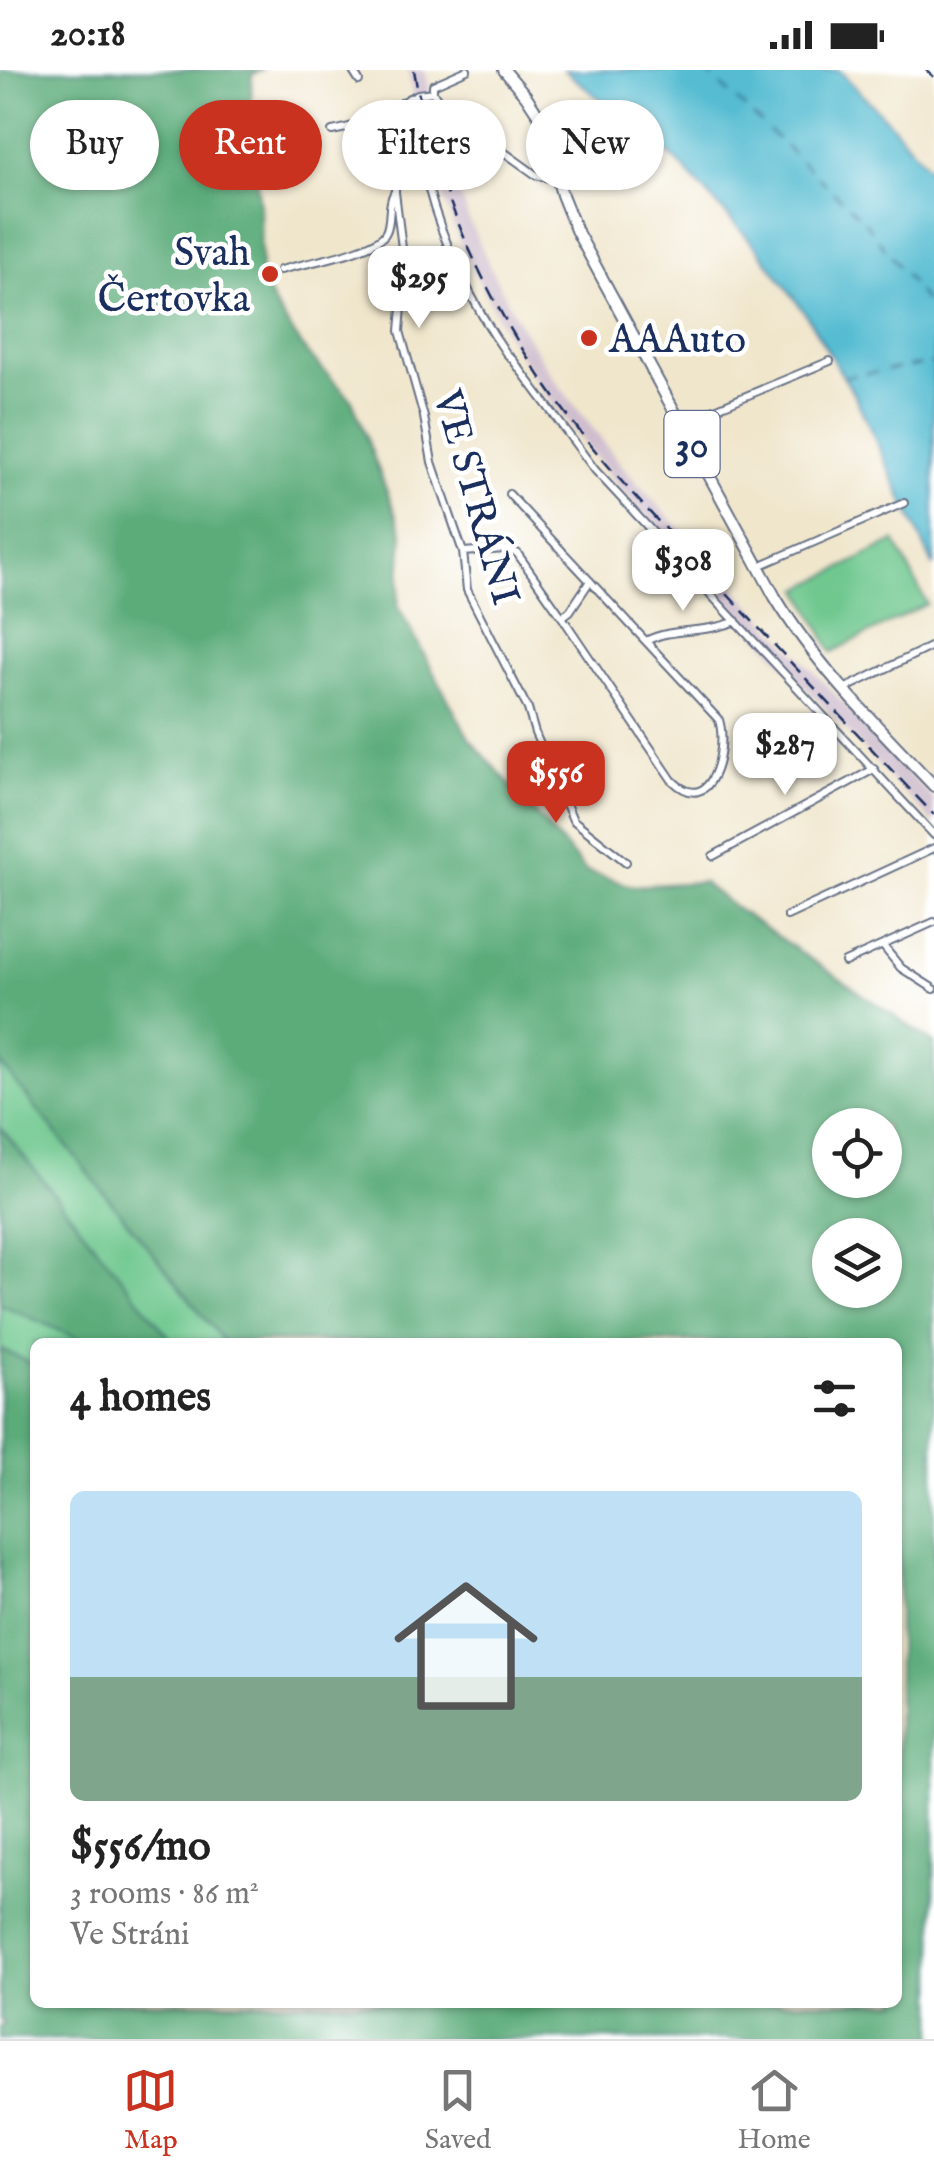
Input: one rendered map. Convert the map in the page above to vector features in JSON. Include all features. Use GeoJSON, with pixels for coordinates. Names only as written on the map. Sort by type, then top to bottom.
{"type":"FeatureCollection","features":[{"type":"Feature","properties":{"kind":"main road","name":"30"},"geometry":{"type":"LineString","coordinates":[[504,70],[528,100]]}},
{"type":"Feature","properties":{"kind":"main road","name":"30"},"geometry":{"type":"LineString","coordinates":[[562,190],[576,230],[758,567],[795,628],[843,689],[934,786]]}},
{"type":"Feature","properties":{"kind":"street"},"geometry":{"type":"LineString","coordinates":[[352,70],[360,82]]}},
{"type":"Feature","properties":{"kind":"street"},"geometry":{"type":"LineString","coordinates":[[467,70],[438,82],[433,92],[444,109],[526,168]]}},
{"type":"Feature","properties":{"kind":"street"},"geometry":{"type":"LineString","coordinates":[[406,100],[433,92]]}},
{"type":"Feature","properties":{"kind":"street"},"geometry":{"type":"LineString","coordinates":[[409,98],[439,222],[496,338],[594,470],[934,835]]}},
{"type":"Feature","properties":{"kind":"street"},"geometry":{"type":"LineString","coordinates":[[332,131],[342,129]]}},
{"type":"Feature","properties":{"kind":"street"},"geometry":{"type":"LineString","coordinates":[[280,270],[367,247],[382,239],[395,192]]}},
{"type":"Feature","properties":{"kind":"street","name":"VE STRÁNI"},"geometry":{"type":"LineString","coordinates":[[395,192],[405,272],[400,331],[432,462],[464,552],[467,590],[528,709],[573,820],[626,862]]}},
{"type":"Feature","properties":{"kind":"street"},"geometry":{"type":"LineString","coordinates":[[680,423],[830,361]]}},
{"type":"Feature","properties":{"kind":"street"},"geometry":{"type":"LineString","coordinates":[[464,552],[505,549],[517,553],[672,780],[688,790],[700,792],[707,788],[714,775],[721,725],[714,713],[509,494]]}},
{"type":"Feature","properties":{"kind":"street"},"geometry":{"type":"LineString","coordinates":[[758,567],[904,502]]}},
{"type":"Feature","properties":{"kind":"street"},"geometry":{"type":"LineString","coordinates":[[562,617],[590,581]]}},
{"type":"Feature","properties":{"kind":"street"},"geometry":{"type":"LineString","coordinates":[[646,640],[656,635],[719,629],[736,622]]}},
{"type":"Feature","properties":{"kind":"street"},"geometry":{"type":"LineString","coordinates":[[843,689],[934,645]]}},
{"type":"Feature","properties":{"kind":"street"},"geometry":{"type":"LineString","coordinates":[[713,856],[874,769]]}},
{"type":"Feature","properties":{"kind":"street"},"geometry":{"type":"LineString","coordinates":[[788,916],[934,848]]}},
{"type":"Feature","properties":{"kind":"street"},"geometry":{"type":"LineString","coordinates":[[845,962],[934,922]]}},
{"type":"Feature","properties":{"kind":"street"},"geometry":{"type":"LineString","coordinates":[[883,946],[901,968],[934,988]]}},
{"type":"Feature","properties":{"kind":"shaded area"},"geometry":{"type":"Polygon","coordinates":[[[408,70],[425,70],[431,100],[413,100],[408,70]]]}},
{"type":"Feature","properties":{"kind":"shaded area"},"geometry":{"type":"Polygon","coordinates":[[[440,190],[458,190],[493,273],[554,379],[627,472],[934,800],[934,825],[615,483],[540,388],[464,253],[440,190]]]}},
{"type":"Feature","properties":{"kind":"green space"},"geometry":{"type":"Polygon","coordinates":[[[0,70],[261,70],[252,75],[252,100],[179,100],[179,190],[258,190],[261,278],[307,353],[352,400],[403,534],[398,606],[469,738],[586,871],[632,886],[702,882],[934,1043],[934,2039],[0,2039],[4,2023],[0,2018],[0,1349],[30,1363],[30,2008],[902,2008],[902,1338],[221,1338],[0,1063],[0,70]]]}},
{"type":"Feature","properties":{"kind":"green space"},"geometry":{"type":"Polygon","coordinates":[[[895,541],[927,604],[832,652],[800,589],[895,541]]]}},
{"type":"Feature","properties":{"kind":"green space"},"geometry":{"type":"Polygon","coordinates":[[[0,1063],[221,1338],[170,1338],[0,1127],[0,1063]]]}},
{"type":"Feature","properties":{"kind":"green space"},"geometry":{"type":"Polygon","coordinates":[[[0,1127],[170,1338],[77,1338],[0,1304],[0,1127]]]}},
{"type":"Feature","properties":{"kind":"green space"},"geometry":{"type":"Polygon","coordinates":[[[0,1304],[77,1338],[30,1338],[30,1363],[0,1349],[0,1304]]]}},
{"type":"Feature","properties":{"kind":"water"},"geometry":{"type":"Polygon","coordinates":[[[564,70],[839,70],[934,174],[934,567],[855,396],[805,313],[758,249],[664,151],[664,100],[601,100],[564,70]]]}},
{"type":"Feature","properties":{"kind":"ferry route"},"geometry":{"type":"LineString","coordinates":[[705,70],[864,221],[934,313]]}},
{"type":"Feature","properties":{"kind":"ferry route"},"geometry":{"type":"LineString","coordinates":[[843,377],[934,363]]}},
{"type":"Feature","properties":{"kind":"railway"},"geometry":{"type":"LineString","coordinates":[[414,70],[425,122],[458,223],[504,318],[562,407],[643,505],[934,815]]}},
{"type":"Feature","properties":{"kind":"railway"},"geometry":{"type":"LineString","coordinates":[[926,70],[934,77]]}},
{"type":"Feature","properties":{"kind":"place","name":"Svah Čertovka"},"geometry":{"type":"Point","coordinates":[270,274]}},
{"type":"Feature","properties":{"kind":"place","name":"AAAuto"},"geometry":{"type":"Point","coordinates":[589,338]}}]}
